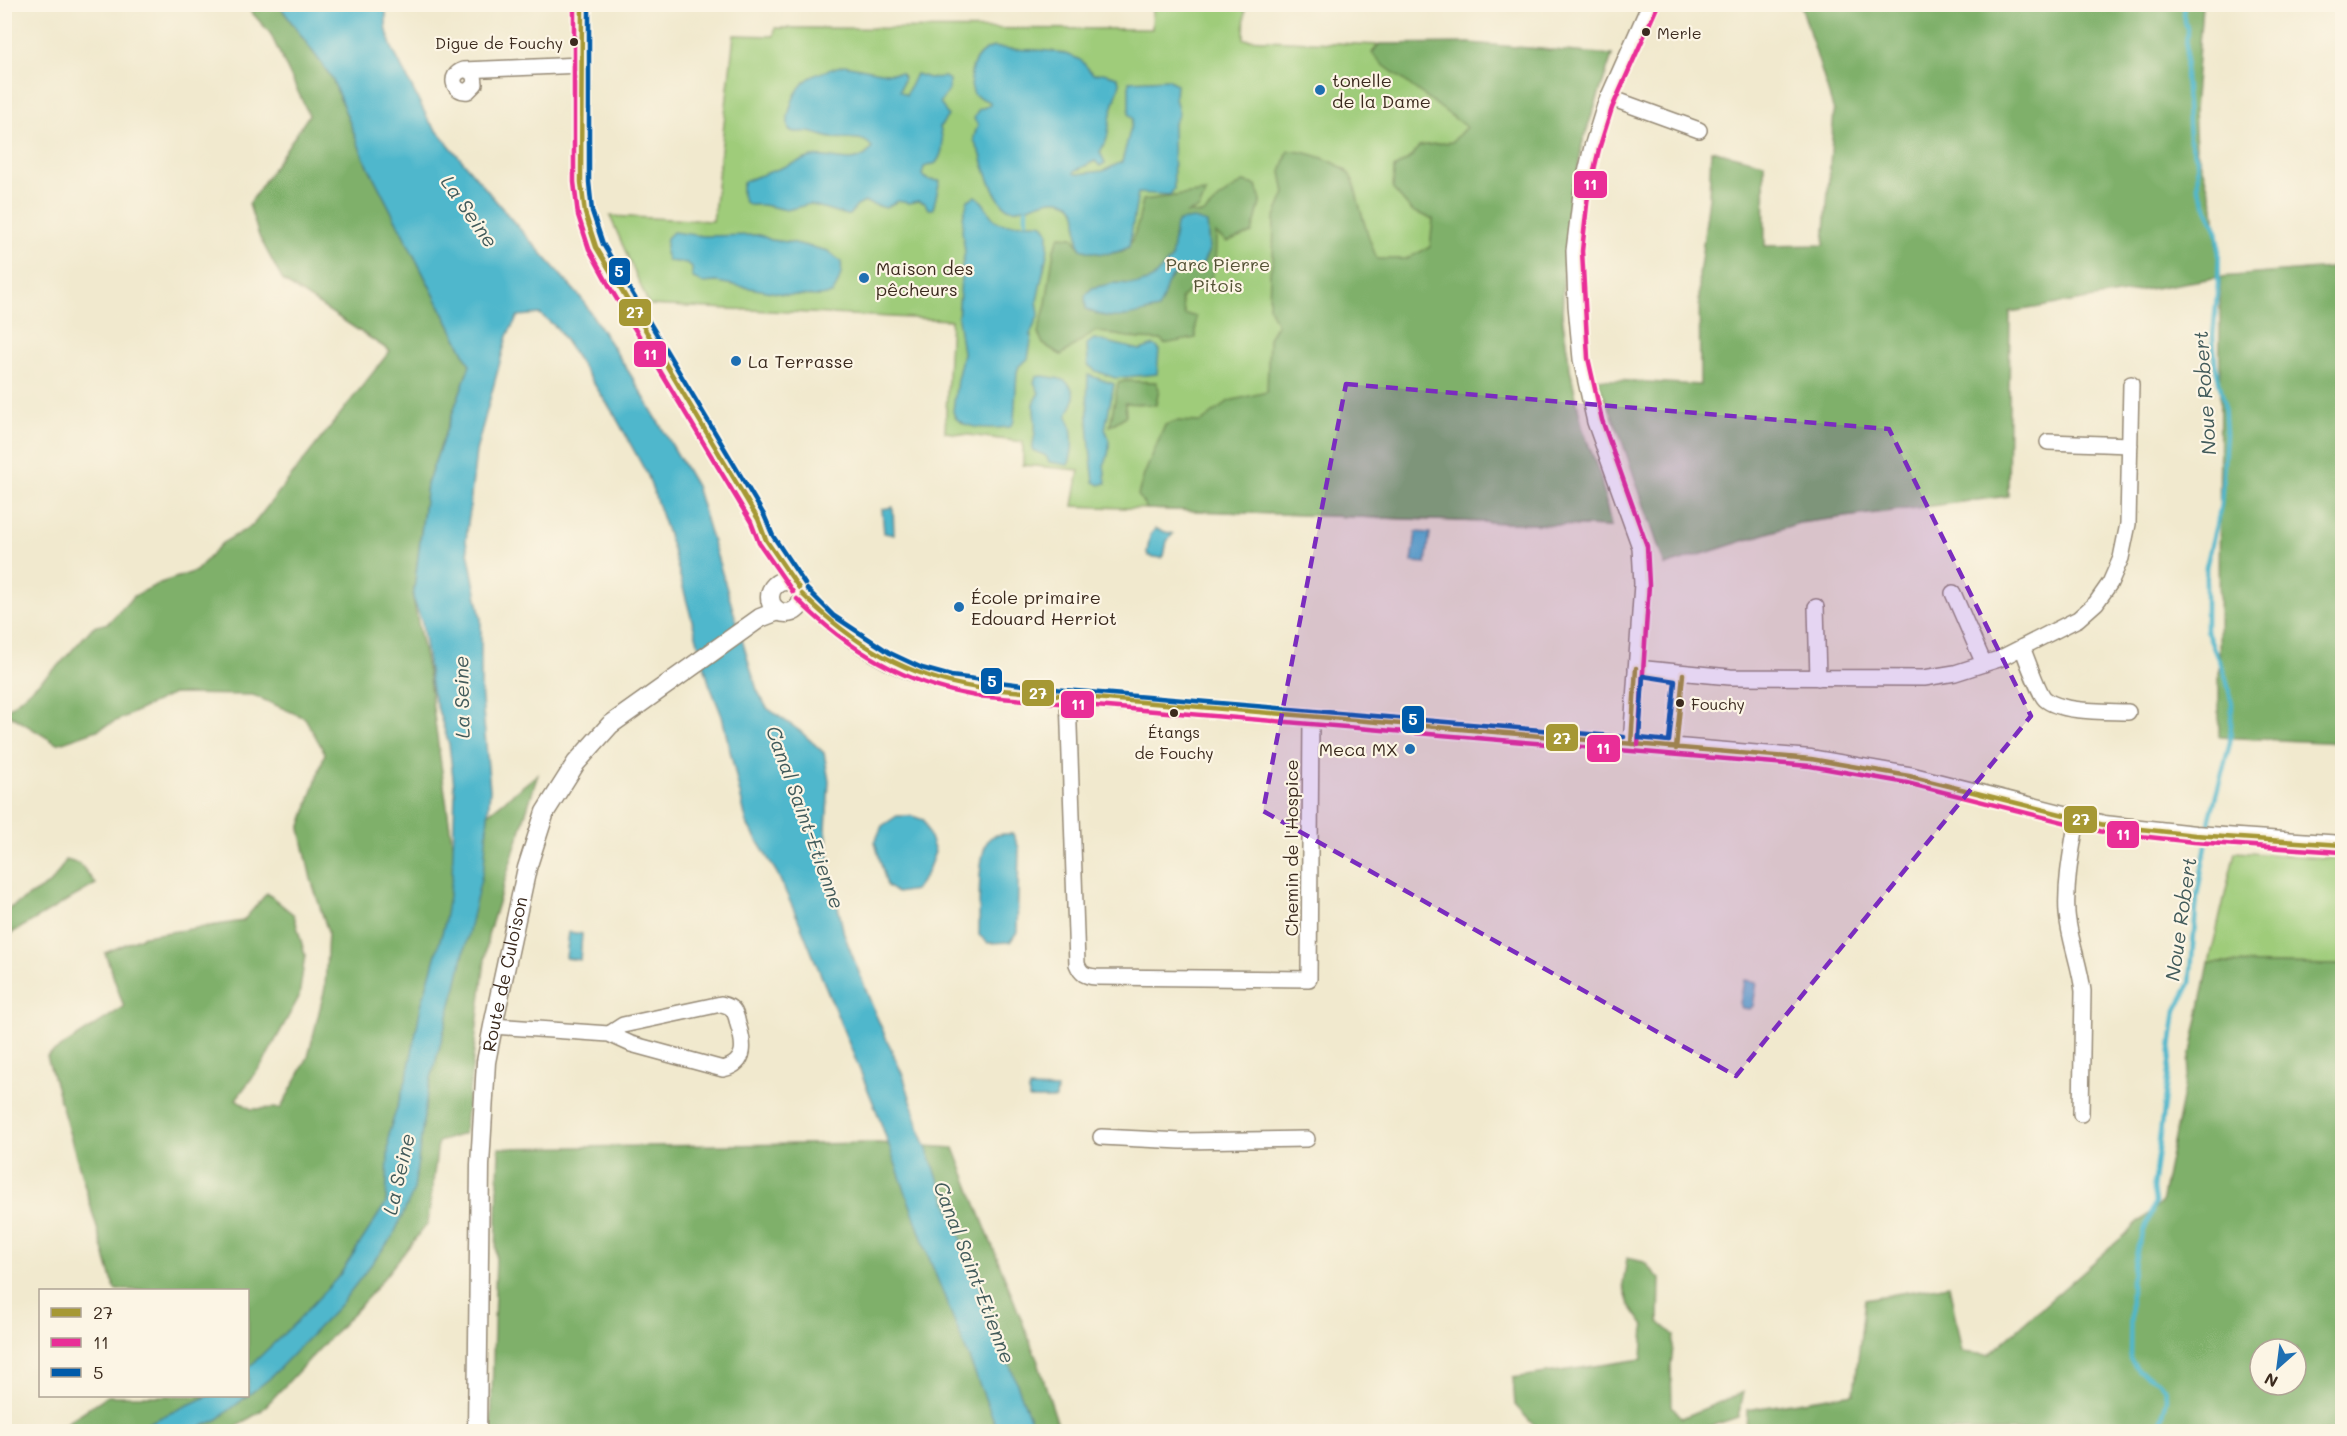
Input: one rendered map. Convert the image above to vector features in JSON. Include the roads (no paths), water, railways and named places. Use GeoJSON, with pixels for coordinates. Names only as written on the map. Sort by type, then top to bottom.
{"type":"FeatureCollection","features":[{"type":"Feature","properties":{"kind":"street"},"geometry":{"type":"LineString","coordinates":[[582,4],[581,182],[585,213],[596,247],[618,288],[758,519],[786,599],[829,622],[886,660],[920,675],[950,683],[1068,697],[1811,759],[1865,767],[1964,789],[2077,819],[2141,830],[2343,845]]}},
{"type":"Feature","properties":{"kind":"street"},"geometry":{"type":"LineString","coordinates":[[1631,744],[1642,584],[1640,547],[1595,422],[1581,359],[1574,251],[1581,194],[1592,147],[1608,97],[1650,4]]}},
{"type":"Feature","properties":{"kind":"street"},"geometry":{"type":"LineString","coordinates":[[468,70],[581,65]]}},
{"type":"Feature","properties":{"kind":"street"},"geometry":{"type":"LineString","coordinates":[[1608,97],[1699,130]]}},
{"type":"Feature","properties":{"kind":"street"},"geometry":{"type":"LineString","coordinates":[[1636,668],[1730,677],[1924,678],[1955,674],[1984,664],[2078,619],[2096,603],[2110,583],[2121,558],[2128,524],[2131,384]]}},
{"type":"Feature","properties":{"kind":"street"},"geometry":{"type":"LineString","coordinates":[[2048,442],[2130,445]]}},
{"type":"Feature","properties":{"kind":"street"},"geometry":{"type":"LineString","coordinates":[[766,540],[786,599]]}},
{"type":"Feature","properties":{"kind":"street"},"geometry":{"type":"LineString","coordinates":[[1953,593],[1984,664]]}},
{"type":"Feature","properties":{"kind":"street","name":"Route de Culoison"},"geometry":{"type":"LineString","coordinates":[[477,1431],[480,1166],[486,1062],[534,840],[545,812],[561,783],[593,742],[610,725],[786,599]]}},
{"type":"Feature","properties":{"kind":"street"},"geometry":{"type":"LineString","coordinates":[[1816,607],[1818,678]]}},
{"type":"Feature","properties":{"kind":"street"},"geometry":{"type":"LineString","coordinates":[[2022,647],[2043,698],[2054,704],[2075,709],[2128,712]]}},
{"type":"Feature","properties":{"kind":"street","name":"Chemin de l'Hospice"},"geometry":{"type":"LineString","coordinates":[[1068,697],[1077,964],[1080,972],[1086,976],[1096,977],[1309,979],[1311,717]]}},
{"type":"Feature","properties":{"kind":"street"},"geometry":{"type":"LineString","coordinates":[[2077,819],[2071,855],[2067,911],[2083,992],[2081,1114]]}},
{"type":"Feature","properties":{"kind":"street"},"geometry":{"type":"LineString","coordinates":[[493,1026],[609,1034],[631,1044],[723,1069],[732,1067],[740,1059],[743,1049],[734,1011],[729,1006],[721,1004],[623,1026],[609,1034]]}},
{"type":"Feature","properties":{"kind":"street"},"geometry":{"type":"LineString","coordinates":[[1101,1137],[1181,1141],[1307,1139]]}},
{"type":"Feature","properties":{"kind":"water"},"geometry":{"type":"Polygon","coordinates":[[[279,5],[386,5],[386,27],[391,46],[429,121],[581,298],[632,377],[696,486],[757,690],[767,708],[800,731],[824,753],[829,781],[826,829],[830,871],[844,934],[904,1078],[921,1134],[1035,1431],[998,1431],[929,1258],[877,1112],[798,919],[777,873],[747,824],[722,716],[709,683],[671,543],[648,476],[614,414],[557,328],[540,314],[518,316],[507,336],[476,451],[466,541],[481,619],[481,689],[490,790],[484,866],[456,986],[427,1094],[414,1190],[393,1236],[340,1305],[269,1379],[249,1394],[249,1367],[339,1276],[386,1203],[389,1132],[407,1077],[421,1006],[444,926],[452,877],[455,794],[449,744],[432,691],[422,623],[413,598],[427,484],[470,365],[363,156],[332,78],[279,5]]]}},
{"type":"Feature","properties":{"kind":"water"},"geometry":{"type":"Polygon","coordinates":[[[994,47],[1059,52],[1080,60],[1093,74],[1103,73],[1117,77],[1120,83],[1107,139],[1100,152],[1105,163],[1100,166],[1095,161],[1075,171],[1074,173],[1077,174],[1103,171],[1122,162],[1133,119],[1129,114],[1129,81],[1168,79],[1176,84],[1175,98],[1179,114],[1173,125],[1174,189],[1170,195],[1138,193],[1129,247],[1105,254],[1081,249],[1076,212],[1069,203],[1061,200],[1047,201],[1018,209],[1006,207],[1001,202],[992,186],[974,140],[978,125],[974,119],[978,110],[990,105],[990,102],[974,95],[971,80],[971,72],[976,59],[994,47]]]}},
{"type":"Feature","properties":{"kind":"water"},"geometry":{"type":"Polygon","coordinates":[[[844,65],[886,73],[901,73],[904,77],[900,91],[906,95],[916,74],[929,78],[945,77],[949,80],[949,90],[940,102],[948,116],[940,127],[941,154],[936,163],[924,167],[922,175],[928,180],[940,181],[933,209],[928,209],[925,203],[918,201],[910,203],[897,201],[886,208],[865,202],[846,215],[810,204],[787,210],[763,205],[749,205],[745,202],[742,185],[745,181],[811,157],[859,159],[872,148],[860,139],[832,138],[789,130],[790,109],[801,86],[812,76],[844,65]]]}},
{"type":"Feature","properties":{"kind":"water"},"geometry":{"type":"Polygon","coordinates":[[[975,196],[982,201],[990,215],[1000,223],[1043,224],[1048,232],[1048,249],[1037,301],[1039,314],[1030,335],[1032,336],[1028,359],[1019,366],[1017,372],[1014,421],[1010,427],[969,426],[956,418],[953,411],[963,353],[958,318],[965,252],[963,217],[968,200],[975,196]]]}},
{"type":"Feature","properties":{"kind":"water"},"geometry":{"type":"Polygon","coordinates":[[[1194,219],[1207,223],[1209,250],[1201,267],[1183,271],[1170,279],[1158,309],[1130,316],[1113,317],[1096,314],[1086,309],[1085,296],[1092,288],[1114,283],[1138,284],[1152,279],[1171,259],[1176,224],[1179,221],[1194,219]]]}},
{"type":"Feature","properties":{"kind":"water"},"geometry":{"type":"Polygon","coordinates":[[[673,232],[703,236],[760,235],[771,240],[828,251],[841,262],[840,279],[832,294],[820,296],[788,295],[717,282],[702,283],[692,277],[692,267],[687,263],[668,261],[665,253],[667,238],[673,232]]]}},
{"type":"Feature","properties":{"kind":"water"},"geometry":{"type":"Polygon","coordinates":[[[1094,339],[1140,350],[1154,345],[1159,349],[1157,374],[1115,378],[1096,371],[1088,365],[1087,344],[1094,339]]]}},
{"type":"Feature","properties":{"kind":"water"},"geometry":{"type":"Polygon","coordinates":[[[1088,375],[1114,384],[1105,429],[1109,447],[1104,465],[1106,483],[1100,485],[1094,482],[1091,455],[1088,375]]]}},
{"type":"Feature","properties":{"kind":"water"},"geometry":{"type":"Polygon","coordinates":[[[1036,377],[1063,380],[1071,386],[1073,391],[1074,400],[1067,417],[1071,427],[1072,441],[1068,465],[1049,462],[1046,456],[1033,450],[1034,402],[1039,393],[1034,382],[1036,377]]]}},
{"type":"Feature","properties":{"kind":"water"},"geometry":{"type":"Polygon","coordinates":[[[893,507],[894,535],[884,533],[882,509],[893,507]]]}},
{"type":"Feature","properties":{"kind":"water"},"geometry":{"type":"Polygon","coordinates":[[[1155,529],[1173,534],[1167,541],[1164,556],[1161,558],[1149,556],[1147,553],[1150,535],[1155,529]]]}},
{"type":"Feature","properties":{"kind":"water"},"geometry":{"type":"Polygon","coordinates":[[[1416,532],[1430,533],[1426,563],[1412,562],[1416,532]]]}},
{"type":"Feature","properties":{"kind":"water"},"geometry":{"type":"Polygon","coordinates":[[[897,816],[912,816],[924,820],[935,852],[927,873],[915,890],[897,893],[887,886],[875,842],[882,826],[897,816]]]}},
{"type":"Feature","properties":{"kind":"water"},"geometry":{"type":"Polygon","coordinates":[[[1013,834],[1019,848],[1017,932],[1010,942],[988,943],[979,935],[983,856],[992,836],[1013,834]]]}},
{"type":"Feature","properties":{"kind":"water"},"geometry":{"type":"Polygon","coordinates":[[[569,932],[582,934],[580,960],[566,958],[569,932]]]}},
{"type":"Feature","properties":{"kind":"water"},"geometry":{"type":"Polygon","coordinates":[[[1744,980],[1757,982],[1753,1006],[1750,1009],[1742,1008],[1740,1004],[1744,980]]]}},
{"type":"Feature","properties":{"kind":"water"},"geometry":{"type":"Polygon","coordinates":[[[1029,1088],[1057,1089],[1056,1099],[1029,1099],[1029,1088]]]}},
{"type":"Feature","properties":{"kind":"water"},"geometry":{"type":"Polygon","coordinates":[[[206,1397],[246,1397],[218,1419],[193,1431],[128,1432],[206,1397]]]}},
{"type":"Feature","properties":{"kind":"waterway","name":"Noue Robert"},"geometry":{"type":"LineString","coordinates":[[2184,4],[2183,15],[2187,28],[2185,76],[2189,138],[2197,159],[2198,188],[2217,231],[2219,244],[2213,336],[2215,364],[2224,402],[2226,434],[2221,505],[2206,567],[2206,630],[2226,678],[2232,704],[2230,743],[2208,833]]}},
{"type":"Feature","properties":{"kind":"waterway"},"geometry":{"type":"LineString","coordinates":[[1026,209],[1026,221]]}},
{"type":"Feature","properties":{"kind":"waterway","name":"Noue Robert"},"geometry":{"type":"LineString","coordinates":[[2158,1432],[2167,1399],[2164,1388],[2158,1381],[2138,1370],[2130,1359],[2131,1281],[2138,1246],[2155,1203],[2153,1188],[2176,1010],[2190,983],[2197,896],[2207,841]]}},
{"type":"Feature","properties":{"kind":"place","name":"Merle"},"geometry":{"type":"Point","coordinates":[1646,32]}},
{"type":"Feature","properties":{"kind":"place","name":"Digue de Fouchy"},"geometry":{"type":"Point","coordinates":[574,42]}},
{"type":"Feature","properties":{"kind":"place","name":"tonelle de la Dame"},"geometry":{"type":"Point","coordinates":[1320,90]}},
{"type":"Feature","properties":{"kind":"place","name":"Maison des pêcheurs"},"geometry":{"type":"Point","coordinates":[864,278]}},
{"type":"Feature","properties":{"kind":"place","name":"La Terrasse"},"geometry":{"type":"Point","coordinates":[736,361]}},
{"type":"Feature","properties":{"kind":"place","name":"École primaire Edouard Herriot"},"geometry":{"type":"Point","coordinates":[959,607]}},
{"type":"Feature","properties":{"kind":"place","name":"Fouchy"},"geometry":{"type":"Point","coordinates":[1680,703]}},
{"type":"Feature","properties":{"kind":"place","name":"Étangs de Fouchy"},"geometry":{"type":"Point","coordinates":[1174,713]}},
{"type":"Feature","properties":{"kind":"place","name":"Meca MX"},"geometry":{"type":"Point","coordinates":[1410,749]}},
{"type":"Feature","properties":{"kind":"water label","name":"La Seine"},"geometry":{"type":"Point","coordinates":[470,211]}},
{"type":"Feature","properties":{"kind":"water label","name":"La Seine"},"geometry":{"type":"Point","coordinates":[461,697]}},
{"type":"Feature","properties":{"kind":"water label","name":"Canal Saint-Etienne"},"geometry":{"type":"Point","coordinates":[806,817]}},
{"type":"Feature","properties":{"kind":"water label","name":"La Seine"},"geometry":{"type":"Point","coordinates":[398,1174]}},
{"type":"Feature","properties":{"kind":"water label","name":"Canal Saint-Etienne"},"geometry":{"type":"Point","coordinates":[975,1272]}},
{"type":"Feature","properties":{"kind":"park label","name":"Parc Pierre Pitois"},"geometry":{"type":"Point","coordinates":[1218,274]}}]}
